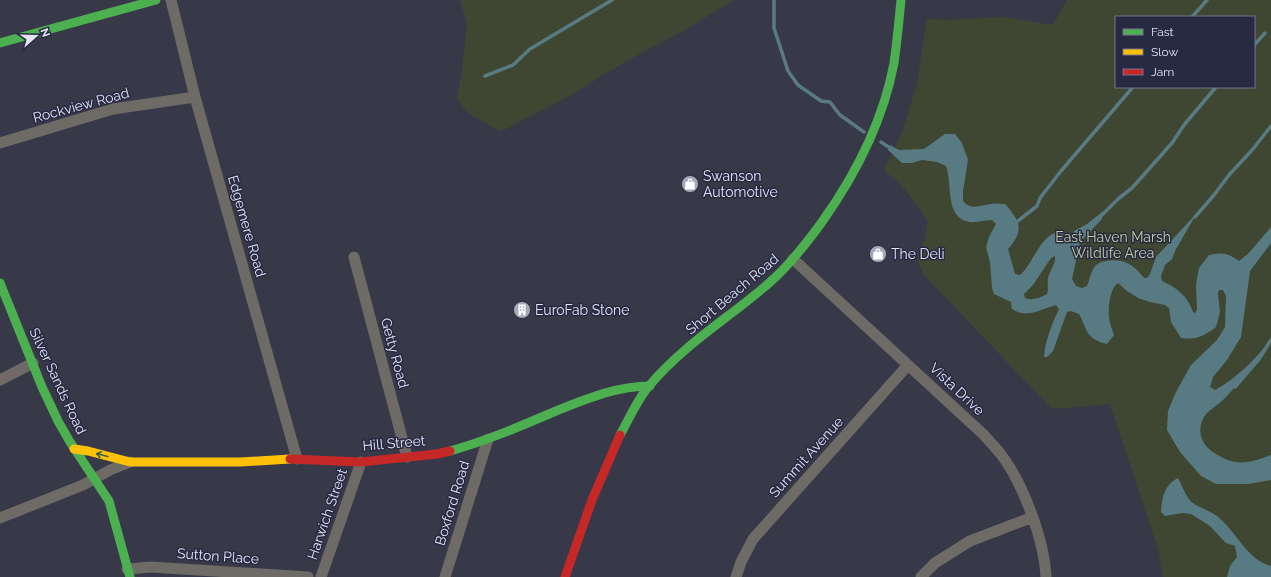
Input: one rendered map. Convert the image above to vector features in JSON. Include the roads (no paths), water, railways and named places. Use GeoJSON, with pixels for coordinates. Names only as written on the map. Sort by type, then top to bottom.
{"type":"FeatureCollection","features":[{"type":"Feature","properties":{"kind":"main road"},"geometry":{"type":"LineString","coordinates":[[0,42],[156,0]]}},
{"type":"Feature","properties":{"kind":"main road","name":"Short Beach Road"},"geometry":{"type":"LineString","coordinates":[[565,577],[588,510],[613,449],[634,410],[650,386],[672,362],[768,284],[793,259],[829,213],[850,181],[872,140],[881,114],[894,62],[898,38],[901,0]]}},
{"type":"Feature","properties":{"kind":"main road","name":"Silver Sands Road"},"geometry":{"type":"LineString","coordinates":[[0,283],[57,420],[74,449],[109,501],[113,511],[128,573]]}},
{"type":"Feature","properties":{"kind":"main road","name":"Hill Street"},"geometry":{"type":"LineString","coordinates":[[74,449],[130,462],[204,463],[297,459],[361,462],[437,454],[488,439],[586,399],[619,389],[634,386],[650,386]]}},
{"type":"Feature","properties":{"kind":"street","name":"Edgemere Road"},"geometry":{"type":"LineString","coordinates":[[171,0],[195,97],[297,459]]}},
{"type":"Feature","properties":{"kind":"street","name":"Rockview Road"},"geometry":{"type":"LineString","coordinates":[[0,143],[113,109],[195,97]]}},
{"type":"Feature","properties":{"kind":"street","name":"Getty Road"},"geometry":{"type":"LineString","coordinates":[[354,256],[407,457]]}},
{"type":"Feature","properties":{"kind":"street","name":"Vista Drive"},"geometry":{"type":"LineString","coordinates":[[793,259],[984,434],[1001,454],[1017,481],[1033,517],[1039,539],[1046,577]]}},
{"type":"Feature","properties":{"kind":"street"},"geometry":{"type":"LineString","coordinates":[[0,380],[33,363]]}},
{"type":"Feature","properties":{"kind":"street","name":"Summit Avenue"},"geometry":{"type":"LineString","coordinates":[[736,577],[741,562],[753,539],[908,365]]}},
{"type":"Feature","properties":{"kind":"street","name":"Boxford Road"},"geometry":{"type":"LineString","coordinates":[[444,577],[488,439]]}},
{"type":"Feature","properties":{"kind":"street","name":"Hill Street"},"geometry":{"type":"LineString","coordinates":[[0,518],[83,485],[94,478],[130,462]]}},
{"type":"Feature","properties":{"kind":"street","name":"Harwich Street"},"geometry":{"type":"LineString","coordinates":[[321,577],[361,462]]}},
{"type":"Feature","properties":{"kind":"street"},"geometry":{"type":"LineString","coordinates":[[921,577],[935,563],[970,541],[1033,517]]}},
{"type":"Feature","properties":{"kind":"street","name":"Sutton Place"},"geometry":{"type":"LineString","coordinates":[[128,573],[151,567],[308,577]]}},
{"type":"Feature","properties":{"kind":"waterway"},"geometry":{"type":"LineString","coordinates":[[485,76],[513,65],[530,49],[612,0]]}},
{"type":"Feature","properties":{"kind":"waterway"},"geometry":{"type":"LineString","coordinates":[[774,0],[774,28],[788,71],[798,85],[821,101],[830,102],[840,115],[864,132]]}},
{"type":"Feature","properties":{"kind":"waterway"},"geometry":{"type":"LineString","coordinates":[[1193,16],[1207,0]]}},
{"type":"Feature","properties":{"kind":"waterway"},"geometry":{"type":"LineString","coordinates":[[1255,44],[1265,33]]}},
{"type":"Feature","properties":{"kind":"waterway"},"geometry":{"type":"LineString","coordinates":[[1014,224],[1037,206],[1040,198],[1061,171],[1132,88]]}},
{"type":"Feature","properties":{"kind":"waterway"},"geometry":{"type":"LineString","coordinates":[[1103,214],[1132,188],[1172,143],[1184,125],[1215,88]]}},
{"type":"Feature","properties":{"kind":"waterway"},"geometry":{"type":"LineString","coordinates":[[1195,217],[1271,126]]}},
{"type":"Feature","properties":{"kind":"waterway"},"geometry":{"type":"LineString","coordinates":[[881,142],[893,150]]}},
{"type":"Feature","properties":{"kind":"waterway"},"geometry":{"type":"LineString","coordinates":[[1235,387],[1259,359],[1271,340]]}},
{"type":"Feature","properties":{"kind":"place","name":"Swanson Automotive"},"geometry":{"type":"Point","coordinates":[690,184]}},
{"type":"Feature","properties":{"kind":"place","name":"The Deli"},"geometry":{"type":"Point","coordinates":[878,254]}},
{"type":"Feature","properties":{"kind":"place","name":"EuroFab Stone"},"geometry":{"type":"Point","coordinates":[522,310]}},
{"type":"Feature","properties":{"kind":"park label","name":"East Haven Marsh Wildlife Area"},"geometry":{"type":"Point","coordinates":[1113,246]}}]}
